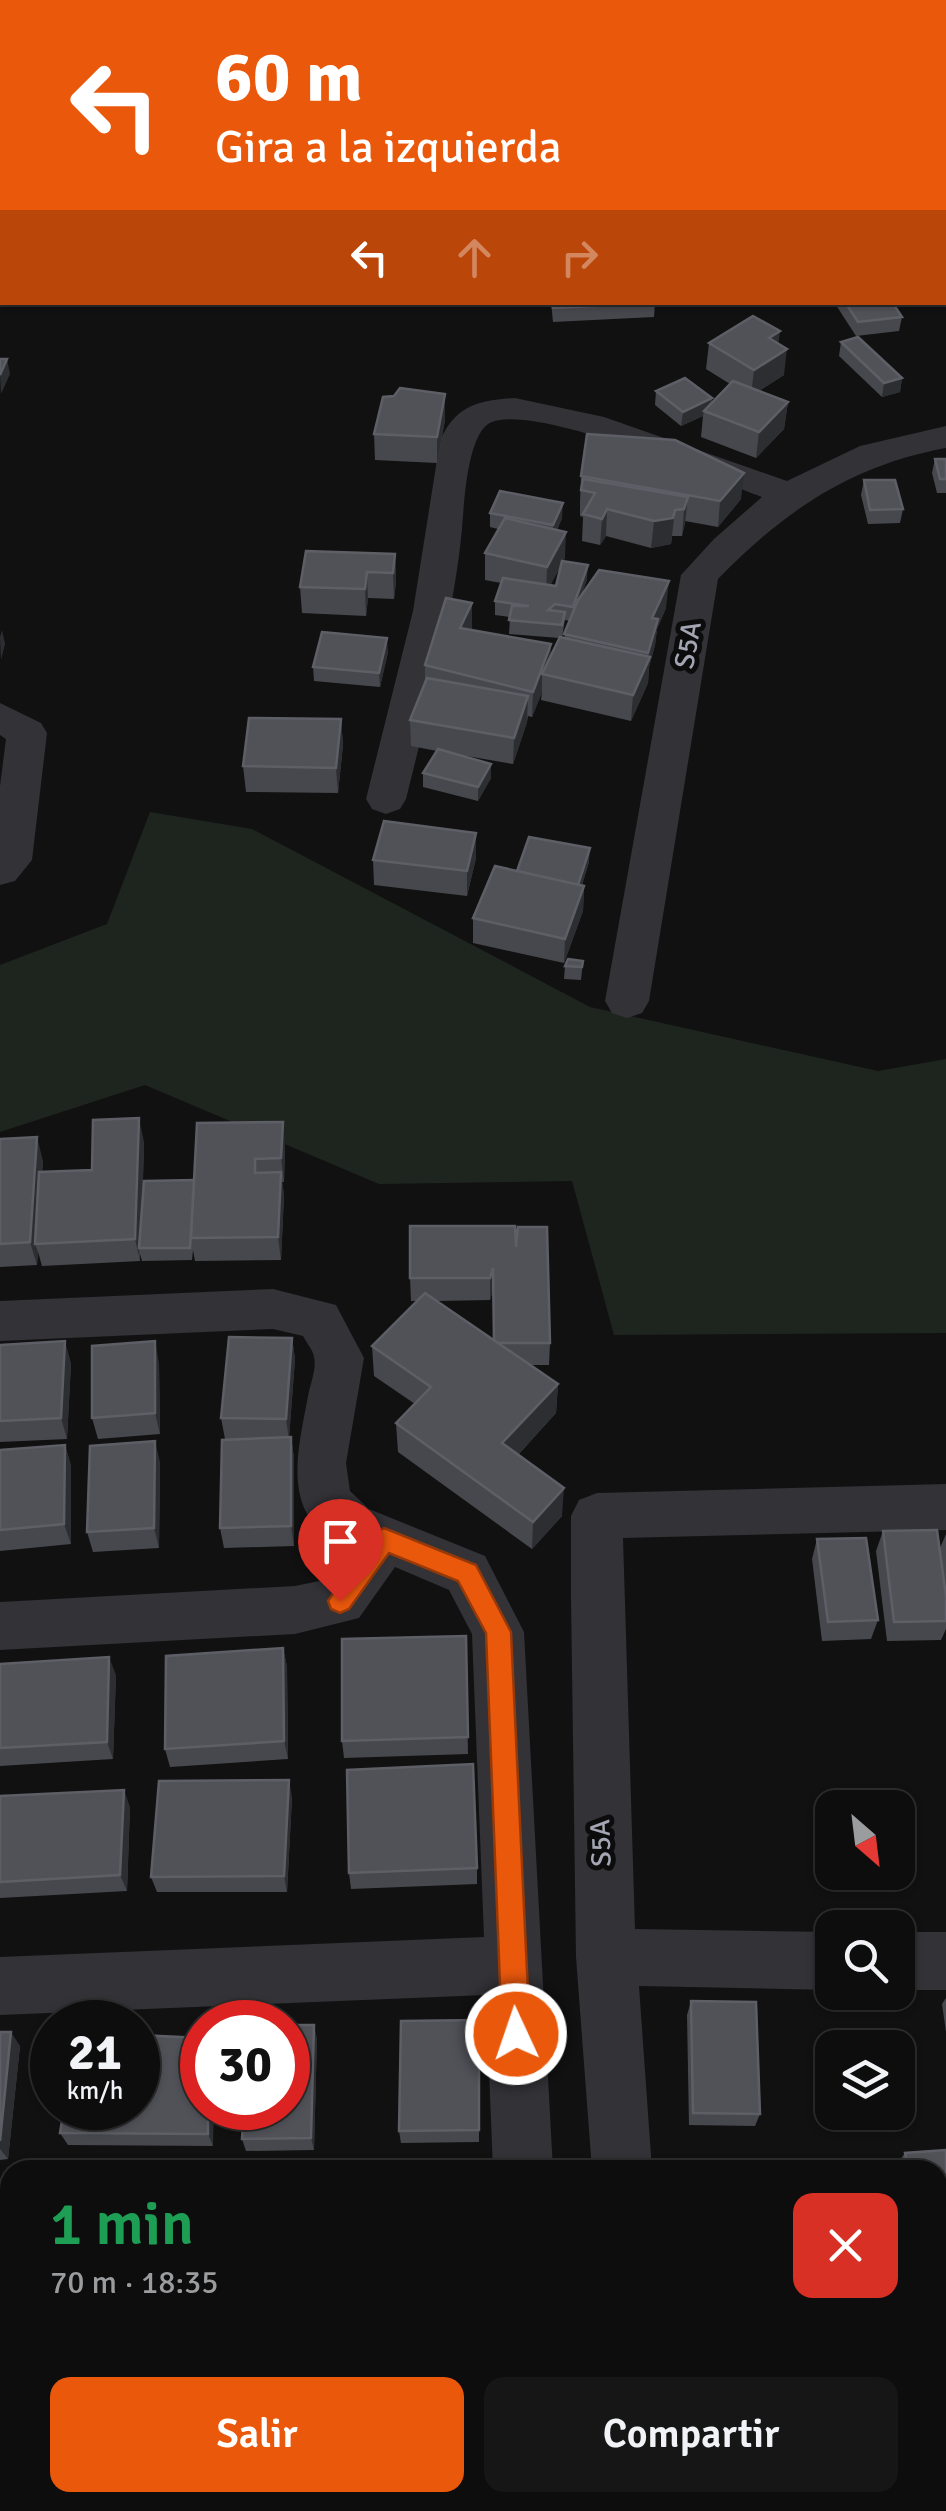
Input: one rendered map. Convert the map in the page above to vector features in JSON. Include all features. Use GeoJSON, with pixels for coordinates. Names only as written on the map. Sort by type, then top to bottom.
{"type":"FeatureCollection","features":[{"type":"Feature","properties":{"kind":"street"},"geometry":{"type":"LineString","coordinates":[[386,800],[436,589],[454,461],[464,426],[474,417],[489,410],[506,409],[550,416],[657,445],[788,494]]}},
{"type":"Feature","properties":{"kind":"street","name":"S5A"},"geometry":{"type":"LineString","coordinates":[[627,1001],[700,575],[738,534],[788,494],[835,466],[946,437]]}},
{"type":"Feature","properties":{"kind":"street"},"geometry":{"type":"LineString","coordinates":[[0,717],[27,733],[11,860],[0,870]]}},
{"type":"Feature","properties":{"kind":"street"},"geometry":{"type":"LineString","coordinates":[[0,1322],[273,1310],[319,1319],[340,1358],[321,1463],[326,1501],[351,1525],[467,1573],[498,1632],[522,2160]]}},
{"type":"Feature","properties":{"kind":"street","name":"S5A"},"geometry":{"type":"LineString","coordinates":[[621,2160],[605,1957],[596,1711],[598,1516],[946,1507]]}},
{"type":"Feature","properties":{"kind":"street"},"geometry":{"type":"LineString","coordinates":[[0,1626],[295,1610],[340,1601],[384,1539]]}},
{"type":"Feature","properties":{"kind":"street"},"geometry":{"type":"LineString","coordinates":[[605,1957],[815,1961]]}},
{"type":"Feature","properties":{"kind":"street"},"geometry":{"type":"LineString","coordinates":[[915,1961],[946,1962]]}},
{"type":"Feature","properties":{"kind":"street"},"geometry":{"type":"LineString","coordinates":[[0,1986],[512,1965]]}},
{"type":"Feature","properties":{"kind":"shaded area"},"geometry":{"type":"Polygon","coordinates":[[[150,812],[252,829],[590,1007],[878,1071],[946,1059],[946,1333],[614,1335],[572,1181],[379,1184],[145,1085],[0,1132],[0,965],[107,924],[150,812]]]}},
{"type":"Feature","properties":{"kind":"building"},"geometry":{"type":"Polygon","coordinates":[[[552,305],[614,305],[553,308],[552,305]]]}},
{"type":"Feature","properties":{"kind":"building"},"geometry":{"type":"Polygon","coordinates":[[[847,305],[894,305],[902,317],[858,322],[847,305]]]}},
{"type":"Feature","properties":{"kind":"building"},"geometry":{"type":"Polygon","coordinates":[[[753,316],[780,331],[769,338],[787,349],[754,370],[709,343],[753,316]]]}},
{"type":"Feature","properties":{"kind":"building"},"geometry":{"type":"Polygon","coordinates":[[[858,337],[902,378],[884,383],[841,342],[858,337]]]}},
{"type":"Feature","properties":{"kind":"building"},"geometry":{"type":"Polygon","coordinates":[[[685,378],[712,398],[683,412],[656,391],[685,378]]]}},
{"type":"Feature","properties":{"kind":"building"},"geometry":{"type":"Polygon","coordinates":[[[733,381],[788,402],[759,432],[704,411],[733,381]]]}},
{"type":"Feature","properties":{"kind":"building"},"geometry":{"type":"Polygon","coordinates":[[[400,388],[445,394],[437,437],[374,434],[383,397],[394,396],[400,388]]]}},
{"type":"Feature","properties":{"kind":"building"},"geometry":{"type":"Polygon","coordinates":[[[587,434],[675,440],[744,473],[720,501],[581,476],[587,434]]]}},
{"type":"Feature","properties":{"kind":"building"},"geometry":{"type":"Polygon","coordinates":[[[935,459],[946,459],[946,479],[940,479],[935,459]]]}},
{"type":"Feature","properties":{"kind":"building"},"geometry":{"type":"Polygon","coordinates":[[[583,479],[688,497],[684,509],[675,510],[673,518],[654,521],[607,509],[602,519],[583,514],[595,493],[581,490],[583,479]]]}},
{"type":"Feature","properties":{"kind":"building"},"geometry":{"type":"Polygon","coordinates":[[[864,480],[895,480],[903,509],[870,510],[864,480]]]}},
{"type":"Feature","properties":{"kind":"building"},"geometry":{"type":"Polygon","coordinates":[[[500,491],[563,503],[553,525],[490,513],[500,491]]]}},
{"type":"Feature","properties":{"kind":"building"},"geometry":{"type":"Polygon","coordinates":[[[505,518],[566,532],[547,567],[485,553],[505,518]]]}},
{"type":"Feature","properties":{"kind":"building"},"geometry":{"type":"Polygon","coordinates":[[[306,551],[395,554],[393,573],[367,572],[365,589],[300,587],[306,551]]]}},
{"type":"Feature","properties":{"kind":"building"},"geometry":{"type":"Polygon","coordinates":[[[562,561],[588,565],[573,607],[555,604],[548,610],[565,612],[562,625],[509,620],[512,606],[529,606],[495,601],[503,578],[556,586],[562,561]]]}},
{"type":"Feature","properties":{"kind":"building"},"geometry":{"type":"Polygon","coordinates":[[[599,570],[669,581],[652,618],[658,619],[648,653],[564,634],[578,600],[599,570]]]}},
{"type":"Feature","properties":{"kind":"building"},"geometry":{"type":"Polygon","coordinates":[[[446,598],[472,603],[460,628],[551,644],[533,692],[425,665],[446,598]]]}},
{"type":"Feature","properties":{"kind":"building"},"geometry":{"type":"Polygon","coordinates":[[[322,632],[387,638],[379,673],[313,667],[322,632]]]}},
{"type":"Feature","properties":{"kind":"building"},"geometry":{"type":"Polygon","coordinates":[[[560,637],[650,657],[633,695],[542,674],[560,637]]]}},
{"type":"Feature","properties":{"kind":"building"},"geometry":{"type":"Polygon","coordinates":[[[427,678],[528,696],[514,738],[410,720],[427,678]]]}},
{"type":"Feature","properties":{"kind":"building"},"geometry":{"type":"Polygon","coordinates":[[[249,718],[341,719],[336,768],[243,766],[249,718]]]}},
{"type":"Feature","properties":{"kind":"building"},"geometry":{"type":"Polygon","coordinates":[[[438,749],[491,764],[478,787],[423,773],[438,749]]]}},
{"type":"Feature","properties":{"kind":"building"},"geometry":{"type":"Polygon","coordinates":[[[384,821],[476,833],[467,871],[373,860],[384,821]]]}},
{"type":"Feature","properties":{"kind":"building"},"geometry":{"type":"Polygon","coordinates":[[[529,837],[590,848],[578,885],[517,871],[529,837]]]}},
{"type":"Feature","properties":{"kind":"building"},"geometry":{"type":"Polygon","coordinates":[[[495,866],[584,886],[565,939],[473,918],[495,866]]]}},
{"type":"Feature","properties":{"kind":"building"},"geometry":{"type":"Polygon","coordinates":[[[568,959],[583,961],[582,967],[565,966],[568,959]]]}},
{"type":"Feature","properties":{"kind":"building"},"geometry":{"type":"Polygon","coordinates":[[[139,1118],[135,1239],[35,1244],[39,1172],[92,1170],[93,1120],[139,1118]]]}},
{"type":"Feature","properties":{"kind":"building"},"geometry":{"type":"Polygon","coordinates":[[[283,1122],[281,1158],[255,1159],[255,1173],[281,1172],[278,1237],[191,1238],[197,1123],[283,1122]]]}},
{"type":"Feature","properties":{"kind":"building"},"geometry":{"type":"Polygon","coordinates":[[[37,1137],[30,1242],[0,1244],[0,1139],[37,1137]]]}},
{"type":"Feature","properties":{"kind":"building"},"geometry":{"type":"Polygon","coordinates":[[[194,1180],[190,1248],[139,1248],[144,1181],[194,1180]]]}},
{"type":"Feature","properties":{"kind":"building"},"geometry":{"type":"Polygon","coordinates":[[[410,1226],[515,1226],[516,1247],[518,1227],[547,1227],[550,1343],[494,1340],[493,1268],[490,1278],[410,1278],[410,1226]]]}},
{"type":"Feature","properties":{"kind":"building"},"geometry":{"type":"Polygon","coordinates":[[[425,1293],[558,1384],[502,1443],[564,1488],[533,1522],[396,1423],[431,1387],[372,1346],[425,1293]]]}},
{"type":"Feature","properties":{"kind":"building"},"geometry":{"type":"Polygon","coordinates":[[[229,1337],[292,1338],[286,1419],[221,1418],[229,1337]]]}},
{"type":"Feature","properties":{"kind":"building"},"geometry":{"type":"Polygon","coordinates":[[[65,1341],[61,1418],[0,1421],[0,1345],[65,1341]]]}},
{"type":"Feature","properties":{"kind":"building"},"geometry":{"type":"Polygon","coordinates":[[[155,1341],[155,1413],[92,1418],[92,1346],[155,1341]]]}},
{"type":"Feature","properties":{"kind":"building"},"geometry":{"type":"Polygon","coordinates":[[[291,1437],[291,1526],[220,1528],[222,1440],[291,1437]]]}},
{"type":"Feature","properties":{"kind":"building"},"geometry":{"type":"Polygon","coordinates":[[[155,1441],[154,1528],[87,1532],[90,1446],[155,1441]]]}},
{"type":"Feature","properties":{"kind":"building"},"geometry":{"type":"Polygon","coordinates":[[[65,1445],[64,1524],[0,1530],[0,1450],[65,1445]]]}},
{"type":"Feature","properties":{"kind":"building"},"geometry":{"type":"Polygon","coordinates":[[[937,1530],[946,1621],[894,1622],[883,1531],[937,1530]]]}},
{"type":"Feature","properties":{"kind":"building"},"geometry":{"type":"Polygon","coordinates":[[[866,1538],[878,1620],[828,1622],[817,1539],[866,1538]]]}},
{"type":"Feature","properties":{"kind":"building"},"geometry":{"type":"Polygon","coordinates":[[[466,1636],[468,1737],[342,1741],[342,1639],[466,1636]]]}},
{"type":"Feature","properties":{"kind":"building"},"geometry":{"type":"Polygon","coordinates":[[[283,1648],[284,1741],[165,1749],[166,1656],[283,1648]]]}},
{"type":"Feature","properties":{"kind":"building"},"geometry":{"type":"Polygon","coordinates":[[[109,1657],[107,1742],[0,1748],[0,1664],[109,1657]]]}},
{"type":"Feature","properties":{"kind":"building"},"geometry":{"type":"Polygon","coordinates":[[[473,1764],[477,1868],[349,1873],[347,1770],[473,1764]]]}},
{"type":"Feature","properties":{"kind":"building"},"geometry":{"type":"Polygon","coordinates":[[[289,1780],[284,1876],[151,1877],[159,1781],[289,1780]]]}},
{"type":"Feature","properties":{"kind":"building"},"geometry":{"type":"Polygon","coordinates":[[[124,1790],[120,1875],[0,1882],[0,1796],[124,1790]]]}},
{"type":"Feature","properties":{"kind":"building"},"geometry":{"type":"Polygon","coordinates":[[[691,2001],[756,2002],[760,2114],[693,2113],[691,2001]]]}},
{"type":"Feature","properties":{"kind":"building"},"geometry":{"type":"Polygon","coordinates":[[[479,2020],[479,2130],[399,2131],[401,2021],[479,2020]]]}},
{"type":"Feature","properties":{"kind":"building"},"geometry":{"type":"Polygon","coordinates":[[[310,2025],[314,2025],[311,2138],[242,2139],[243,2130],[310,2130],[310,2025]]]}},
{"type":"Feature","properties":{"kind":"building"},"geometry":{"type":"Polygon","coordinates":[[[0,2032],[11,2032],[0,2141],[0,2032]]]}},
{"type":"Feature","properties":{"kind":"building"},"geometry":{"type":"Polygon","coordinates":[[[160,2036],[180,2037],[180,2130],[208,2130],[208,2134],[60,2133],[160,2130],[160,2036]]]}},
{"type":"Feature","properties":{"kind":"building"},"geometry":{"type":"Polygon","coordinates":[[[946,2150],[946,2160],[906,2160],[905,2153],[946,2150]]]}},
{"type":"Feature","properties":{"kind":"route"},"geometry":{"type":"LineString","coordinates":[[340,1601],[384,1539],[467,1573],[498,1632],[516,2034]]}}]}
